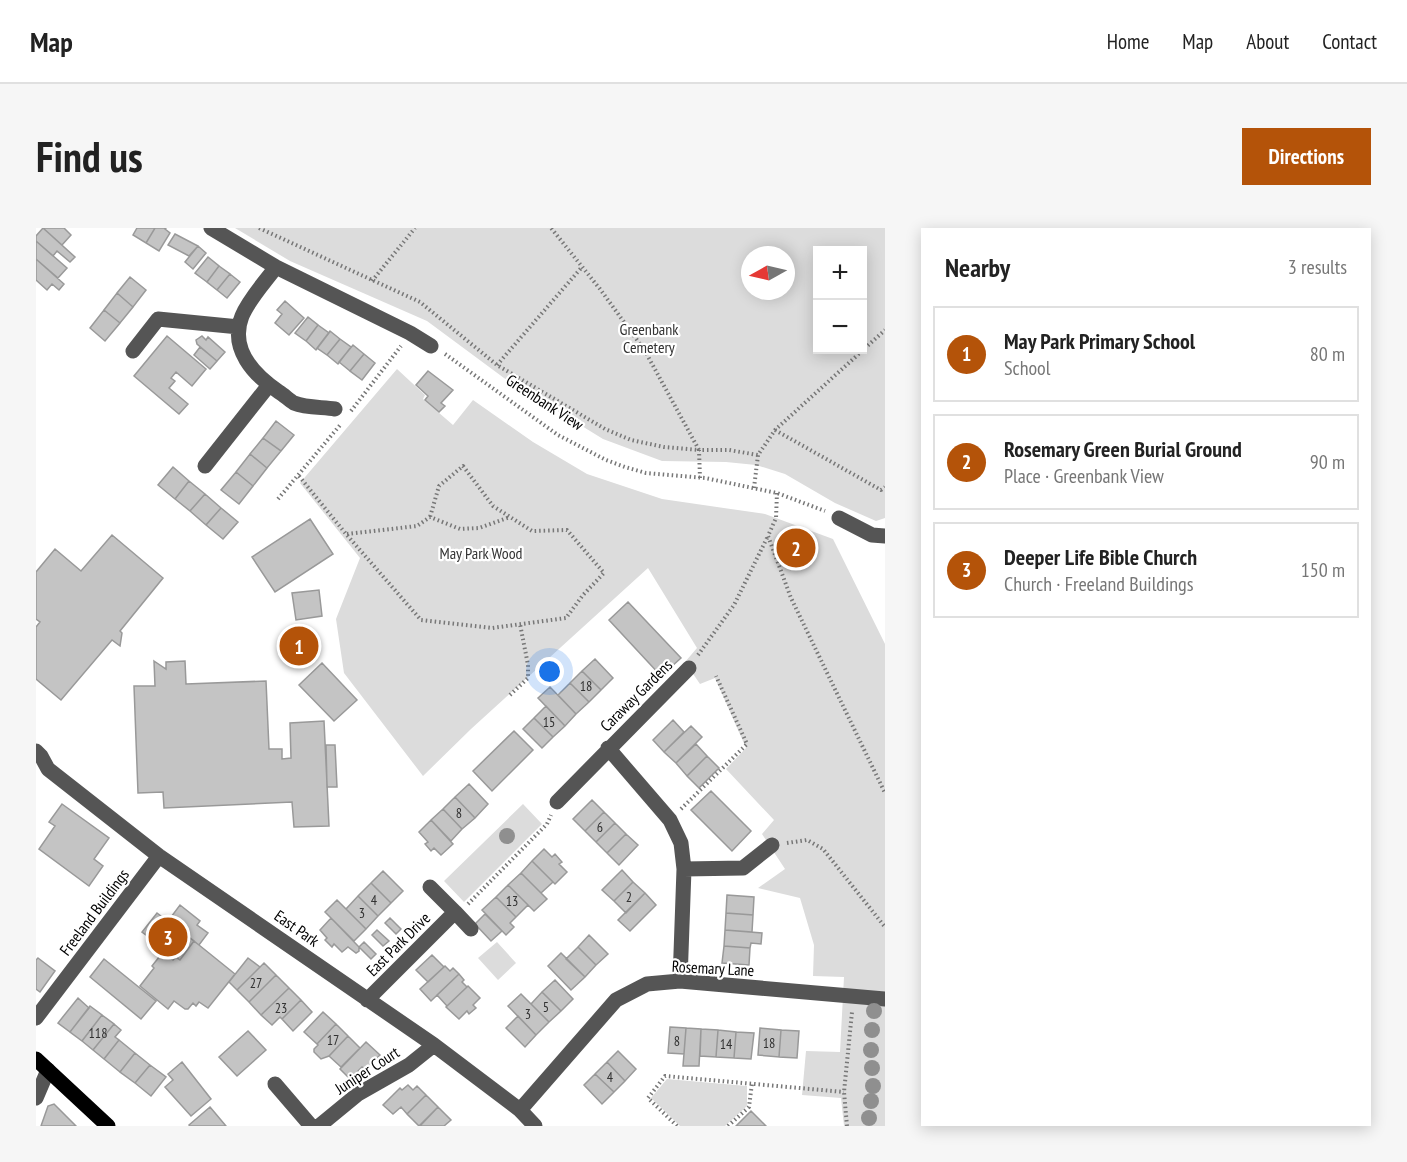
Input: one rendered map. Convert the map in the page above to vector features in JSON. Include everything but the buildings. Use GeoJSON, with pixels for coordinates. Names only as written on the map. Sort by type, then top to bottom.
{"type":"FeatureCollection","features":[{"type":"Feature","properties":{"kind":"main road"},"geometry":{"type":"LineString","coordinates":[[36,1059],[108,1126]]}},
{"type":"Feature","properties":{"kind":"street"},"geometry":{"type":"LineString","coordinates":[[211,228],[276,267],[410,333],[431,346]]}},
{"type":"Feature","properties":{"kind":"street"},"geometry":{"type":"LineString","coordinates":[[276,267],[242,315],[238,341],[243,356],[254,371],[269,385],[295,403],[335,409]]}},
{"type":"Feature","properties":{"kind":"street"},"geometry":{"type":"LineString","coordinates":[[133,351],[158,319],[239,327]]}},
{"type":"Feature","properties":{"kind":"street"},"geometry":{"type":"LineString","coordinates":[[205,466],[269,385]]}},
{"type":"Feature","properties":{"kind":"street"},"geometry":{"type":"LineString","coordinates":[[839,518],[872,535],[885,536]]}},
{"type":"Feature","properties":{"kind":"street","name":"Caraway Gardens"},"geometry":{"type":"LineString","coordinates":[[557,802],[689,668]]}},
{"type":"Feature","properties":{"kind":"street","name":"Caraway Gardens"},"geometry":{"type":"LineString","coordinates":[[608,748],[670,820],[681,843],[684,869],[680,981]]}},
{"type":"Feature","properties":{"kind":"street","name":"East Park"},"geometry":{"type":"LineString","coordinates":[[38,756],[48,769],[159,856],[434,1045],[520,1110],[535,1126]]}},
{"type":"Feature","properties":{"kind":"street"},"geometry":{"type":"LineString","coordinates":[[684,869],[743,868],[772,845]]}},
{"type":"Feature","properties":{"kind":"street","name":"Freeland Buildings"},"geometry":{"type":"LineString","coordinates":[[36,1018],[159,856]]}},
{"type":"Feature","properties":{"kind":"street","name":"East Park Drive"},"geometry":{"type":"LineString","coordinates":[[367,1000],[456,914],[430,887]]}},
{"type":"Feature","properties":{"kind":"street"},"geometry":{"type":"LineString","coordinates":[[456,914],[471,929]]}},
{"type":"Feature","properties":{"kind":"street","name":"Rosemary Lane"},"geometry":{"type":"LineString","coordinates":[[520,1110],[616,1000],[647,984],[680,981],[885,999]]}},
{"type":"Feature","properties":{"kind":"street","name":"Juniper Court"},"geometry":{"type":"LineString","coordinates":[[319,1126],[358,1094],[409,1065],[434,1045]]}},
{"type":"Feature","properties":{"kind":"street"},"geometry":{"type":"LineString","coordinates":[[36,1098],[48,1070]]}},
{"type":"Feature","properties":{"kind":"street"},"geometry":{"type":"LineString","coordinates":[[275,1084],[311,1126]]}},
{"type":"Feature","properties":{"kind":"path"},"geometry":{"type":"LineString","coordinates":[[259,228],[420,302],[497,365],[605,429],[632,440],[664,447],[729,450],[758,455]]}},
{"type":"Feature","properties":{"kind":"path"},"geometry":{"type":"LineString","coordinates":[[372,280],[415,228]]}},
{"type":"Feature","properties":{"kind":"path"},"geometry":{"type":"LineString","coordinates":[[551,228],[645,351],[699,450],[700,478]]}},
{"type":"Feature","properties":{"kind":"path"},"geometry":{"type":"LineString","coordinates":[[497,365],[582,267]]}},
{"type":"Feature","properties":{"kind":"path"},"geometry":{"type":"LineString","coordinates":[[754,488],[758,455],[775,430],[885,330]]}},
{"type":"Feature","properties":{"kind":"path","name":"Greenbank View"},"geometry":{"type":"LineString","coordinates":[[431,346],[558,435],[606,460],[646,473],[700,478],[777,493],[839,518]]}},
{"type":"Feature","properties":{"kind":"path"},"geometry":{"type":"LineString","coordinates":[[775,430],[881,490],[885,487]]}},
{"type":"Feature","properties":{"kind":"path"},"geometry":{"type":"LineString","coordinates":[[299,476],[346,534],[421,620],[492,628],[566,618],[583,595],[604,573],[567,530],[532,531],[493,506],[463,466],[439,486],[430,516],[417,526],[346,534]]}},
{"type":"Feature","properties":{"kind":"path"},"geometry":{"type":"LineString","coordinates":[[689,668],[734,605],[776,518],[777,493]]}},
{"type":"Feature","properties":{"kind":"path"},"geometry":{"type":"LineString","coordinates":[[430,516],[460,529],[479,528],[510,517]]}},
{"type":"Feature","properties":{"kind":"path"},"geometry":{"type":"LineString","coordinates":[[768,536],[791,597],[885,793]]}},
{"type":"Feature","properties":{"kind":"path"},"geometry":{"type":"LineString","coordinates":[[510,695],[528,678],[528,665],[520,624]]}},
{"type":"Feature","properties":{"kind":"path"},"geometry":{"type":"LineString","coordinates":[[670,820],[747,744],[716,676]]}},
{"type":"Feature","properties":{"kind":"path"},"geometry":{"type":"LineString","coordinates":[[456,914],[547,824],[557,802]]}},
{"type":"Feature","properties":{"kind":"path"},"geometry":{"type":"LineString","coordinates":[[772,845],[807,840],[823,849],[885,927]]}},
{"type":"Feature","properties":{"kind":"path"},"geometry":{"type":"LineString","coordinates":[[847,1126],[844,1092],[853,996]]}},
{"type":"Feature","properties":{"kind":"path"},"geometry":{"type":"LineString","coordinates":[[676,1126],[648,1098],[665,1076],[844,1092]]}},
{"type":"Feature","properties":{"kind":"path"},"geometry":{"type":"LineString","coordinates":[[728,1126],[749,1107],[752,1083]]}},
{"type":"Feature","properties":{"kind":"green space","name":"Greenbank Cemetery"},"geometry":{"type":"Polygon","coordinates":[[[235,228],[885,228],[885,518],[876,521],[835,503],[785,474],[756,465],[662,461],[603,439],[504,378],[427,321],[290,261],[235,228]]]}},
{"type":"Feature","properties":{"kind":"green space","name":"May Park Wood"},"geometry":{"type":"Polygon","coordinates":[[[397,369],[425,395],[423,399],[453,425],[473,400],[533,442],[587,474],[662,499],[765,514],[833,539],[885,644],[885,1126],[844,1126],[841,1098],[802,1095],[806,1051],[840,1052],[844,977],[813,976],[814,945],[800,898],[758,888],[785,869],[762,834],[774,820],[726,769],[746,748],[715,678],[700,684],[685,662],[697,648],[648,568],[471,729],[423,776],[344,673],[336,619],[360,558],[300,483],[397,369]]]}},
{"type":"Feature","properties":{"kind":"green space"},"geometry":{"type":"Polygon","coordinates":[[[523,804],[542,824],[464,902],[444,881],[523,804]]]}},
{"type":"Feature","properties":{"kind":"green space"},"geometry":{"type":"Polygon","coordinates":[[[497,942],[516,963],[498,980],[478,958],[497,942]]]}},
{"type":"Feature","properties":{"kind":"green space"},"geometry":{"type":"Polygon","coordinates":[[[667,1079],[747,1086],[747,1106],[725,1126],[680,1126],[651,1098],[667,1079]]]}},
{"type":"Feature","properties":{"kind":"place","name":"Rosemary Green Burial Ground"},"geometry":{"type":"Point","coordinates":[796,548]}},
{"type":"Feature","properties":{"kind":"place","name":"May Park Primary School"},"geometry":{"type":"Point","coordinates":[299,646]}},
{"type":"Feature","properties":{"kind":"place","name":"Deeper Life Bible Church"},"geometry":{"type":"Point","coordinates":[168,937]}}]}
